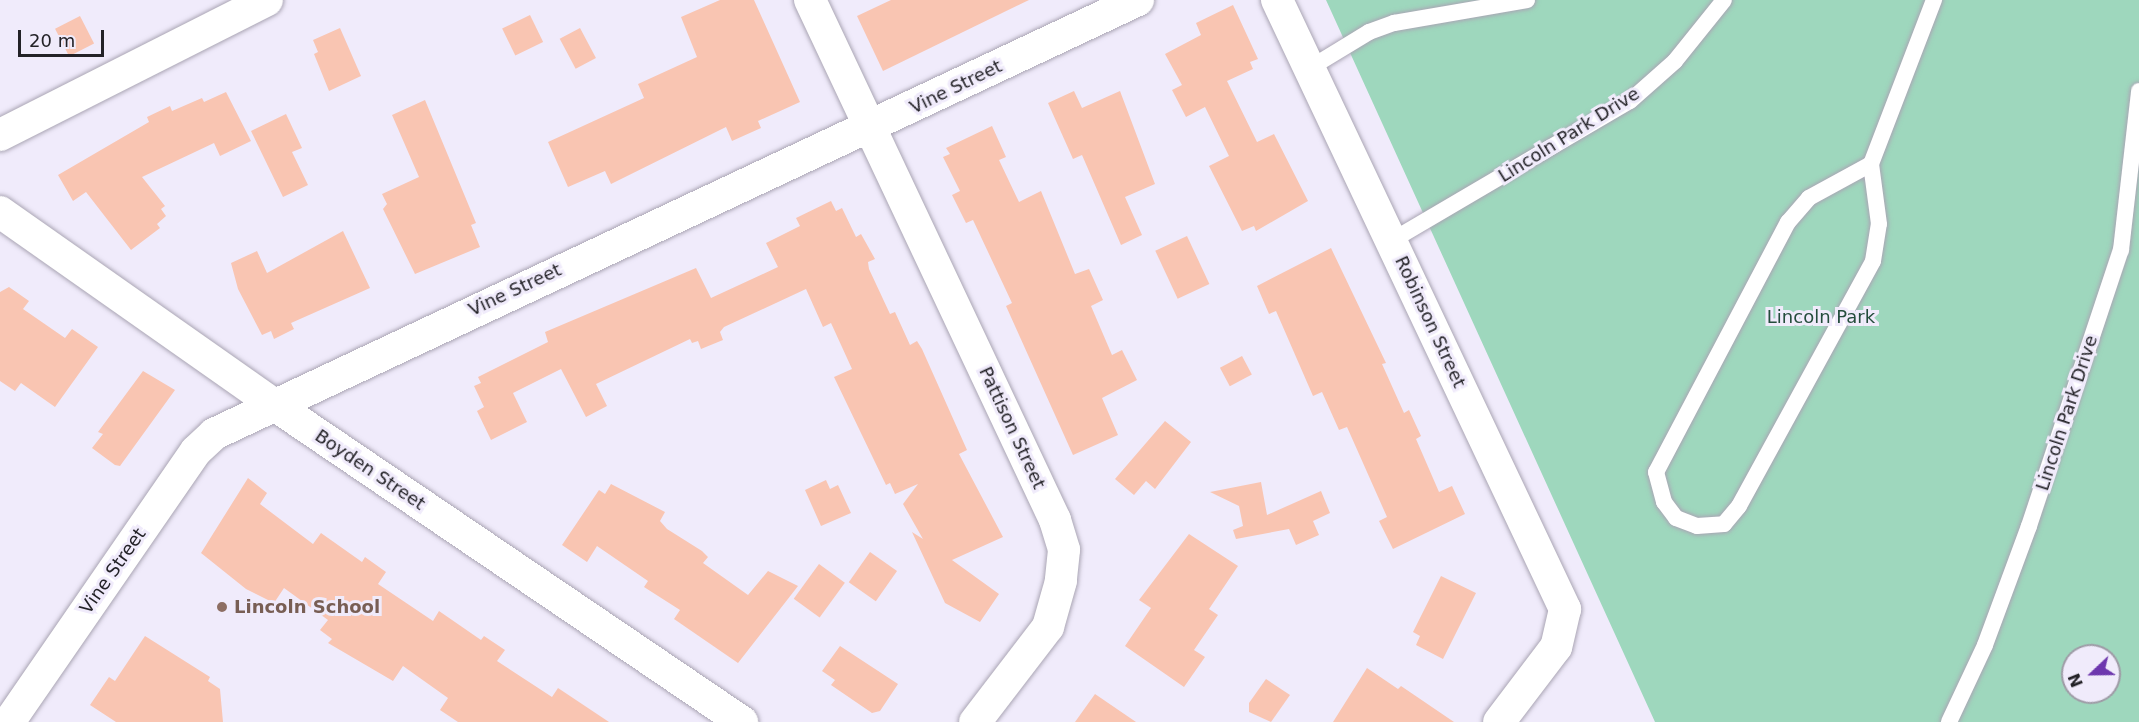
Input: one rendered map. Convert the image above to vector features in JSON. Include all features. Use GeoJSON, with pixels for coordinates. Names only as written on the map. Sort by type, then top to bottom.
{"type":"FeatureCollection","features":[{"type":"Feature","properties":{"kind":"street"},"geometry":{"type":"LineString","coordinates":[[0,135],[267,0]]}},
{"type":"Feature","properties":{"kind":"street","name":"Pattison Street"},"geometry":{"type":"LineString","coordinates":[[810,0],[1055,520],[1064,550],[1061,581],[1048,627],[975,722]]}},
{"type":"Feature","properties":{"kind":"street","name":"Vine Street"},"geometry":{"type":"LineString","coordinates":[[9,722],[196,451],[214,434],[645,228],[872,128],[1138,0]]}},
{"type":"Feature","properties":{"kind":"street","name":"Robinson Street"},"geometry":{"type":"LineString","coordinates":[[1277,0],[1565,609],[1556,647],[1499,722]]}},
{"type":"Feature","properties":{"kind":"street","name":"Boyden Street"},"geometry":{"type":"LineString","coordinates":[[0,212],[273,404],[742,722]]}},
{"type":"Feature","properties":{"kind":"lane"},"geometry":{"type":"LineString","coordinates":[[1310,68],[1369,32],[1394,23],[1527,0]]}},
{"type":"Feature","properties":{"kind":"lane","name":"Lincoln Park Drive"},"geometry":{"type":"LineString","coordinates":[[1391,241],[1630,101],[1675,61],[1724,0]]}},
{"type":"Feature","properties":{"kind":"lane"},"geometry":{"type":"LineString","coordinates":[[1871,164],[1809,198],[1788,222],[1656,472],[1664,502],[1676,518],[1697,526],[1724,524],[1739,506],[1873,261],[1879,224],[1871,164],[1934,0]]}},
{"type":"Feature","properties":{"kind":"lane","name":"Lincoln Park Drive"},"geometry":{"type":"LineString","coordinates":[[1949,722],[1985,645],[2029,526],[2121,250],[2139,91]]}},
{"type":"Feature","properties":{"kind":"green space","name":"Lincoln Park"},"geometry":{"type":"Polygon","coordinates":[[[1326,0],[2139,0],[2139,722],[1655,722],[1326,0]]]}},
{"type":"Feature","properties":{"kind":"building"},"geometry":{"type":"Polygon","coordinates":[[[720,0],[754,0],[800,102],[758,121],[761,128],[732,141],[726,127],[611,184],[605,171],[568,187],[548,142],[644,98],[638,84],[697,57],[681,17],[720,0]]]}},
{"type":"Feature","properties":{"kind":"building"},"geometry":{"type":"Polygon","coordinates":[[[891,0],[1029,0],[883,71],[857,16],[891,0]]]}},
{"type":"Feature","properties":{"kind":"building"},"geometry":{"type":"Polygon","coordinates":[[[1233,5],[1258,59],[1250,62],[1253,69],[1227,81],[1257,142],[1274,134],[1308,201],[1256,231],[1254,226],[1242,231],[1209,166],[1229,156],[1205,107],[1186,117],[1172,90],[1182,85],[1165,54],[1201,35],[1196,23],[1233,5]]]}},
{"type":"Feature","properties":{"kind":"building"},"geometry":{"type":"Polygon","coordinates":[[[530,15],[543,42],[515,56],[502,29],[530,15]]]}},
{"type":"Feature","properties":{"kind":"building"},"geometry":{"type":"Polygon","coordinates":[[[80,16],[94,44],[69,56],[55,29],[80,16]]]}},
{"type":"Feature","properties":{"kind":"building"},"geometry":{"type":"Polygon","coordinates":[[[340,28],[361,76],[329,91],[314,54],[318,52],[313,40],[340,28]]]}},
{"type":"Feature","properties":{"kind":"building"},"geometry":{"type":"Polygon","coordinates":[[[580,28],[596,58],[576,69],[560,39],[580,28]]]}},
{"type":"Feature","properties":{"kind":"building"},"geometry":{"type":"Polygon","coordinates":[[[1074,91],[1082,108],[1120,91],[1155,184],[1125,197],[1142,235],[1121,245],[1082,155],[1073,159],[1048,103],[1074,91]]]}},
{"type":"Feature","properties":{"kind":"building"},"geometry":{"type":"Polygon","coordinates":[[[226,92],[251,141],[220,156],[214,143],[142,177],[165,206],[161,209],[166,216],[157,224],[160,228],[131,250],[86,192],[73,201],[58,175],[149,122],[147,117],[170,106],[172,111],[202,98],[204,102],[226,92]]]}},
{"type":"Feature","properties":{"kind":"building"},"geometry":{"type":"Polygon","coordinates":[[[425,100],[476,223],[471,225],[480,247],[415,274],[383,209],[387,204],[382,194],[419,177],[392,115],[425,100]]]}},
{"type":"Feature","properties":{"kind":"building"},"geometry":{"type":"Polygon","coordinates":[[[286,114],[302,148],[292,152],[308,185],[283,197],[251,131],[286,114]]]}},
{"type":"Feature","properties":{"kind":"building"},"geometry":{"type":"Polygon","coordinates":[[[992,126],[1006,157],[999,160],[1019,202],[1041,191],[1075,274],[1089,269],[1103,300],[1091,306],[1112,355],[1122,350],[1137,380],[1102,398],[1118,435],[1073,455],[1006,306],[1012,303],[973,220],[966,223],[952,195],[960,191],[943,157],[950,154],[946,148],[992,126]]]}},
{"type":"Feature","properties":{"kind":"building"},"geometry":{"type":"Polygon","coordinates":[[[831,201],[836,211],[842,208],[856,237],[861,234],[875,259],[868,262],[869,269],[890,314],[895,312],[910,345],[917,341],[922,349],[967,450],[959,454],[1003,537],[952,560],[999,594],[980,622],[945,603],[912,532],[923,539],[903,504],[918,484],[895,494],[890,483],[886,485],[834,377],[852,369],[831,323],[823,327],[806,289],[724,327],[720,332],[723,340],[701,349],[698,341],[692,343],[690,339],[596,384],[607,406],[586,417],[561,369],[513,393],[527,422],[491,440],[477,411],[484,407],[474,386],[481,383],[478,377],[548,342],[545,332],[696,268],[711,298],[778,267],[766,243],[800,226],[796,218],[831,201]]]}},
{"type":"Feature","properties":{"kind":"building"},"geometry":{"type":"Polygon","coordinates":[[[343,231],[370,288],[291,323],[294,329],[274,339],[271,331],[262,335],[238,289],[231,263],[257,251],[267,273],[343,231]]]}},
{"type":"Feature","properties":{"kind":"building"},"geometry":{"type":"Polygon","coordinates":[[[1187,236],[1209,284],[1178,299],[1155,251],[1187,236]]]}},
{"type":"Feature","properties":{"kind":"building"},"geometry":{"type":"Polygon","coordinates":[[[1331,248],[1386,363],[1382,364],[1404,413],[1409,410],[1421,436],[1416,439],[1439,492],[1452,486],[1465,514],[1393,549],[1379,521],[1387,517],[1347,427],[1339,430],[1322,392],[1313,396],[1276,311],[1269,314],[1257,286],[1331,248]]]}},
{"type":"Feature","properties":{"kind":"building"},"geometry":{"type":"Polygon","coordinates":[[[9,287],[29,301],[23,309],[65,338],[72,329],[98,347],[55,407],[21,383],[15,391],[0,381],[0,292],[9,287]]]}},
{"type":"Feature","properties":{"kind":"building"},"geometry":{"type":"Polygon","coordinates":[[[1242,356],[1252,375],[1230,386],[1220,368],[1242,356]]]}},
{"type":"Feature","properties":{"kind":"building"},"geometry":{"type":"Polygon","coordinates":[[[143,371],[175,390],[120,466],[115,465],[92,448],[103,434],[98,432],[143,371]]]}},
{"type":"Feature","properties":{"kind":"building"},"geometry":{"type":"Polygon","coordinates":[[[1165,421],[1191,442],[1155,489],[1146,481],[1134,495],[1115,479],[1165,421]]]}},
{"type":"Feature","properties":{"kind":"building"},"geometry":{"type":"Polygon","coordinates":[[[248,478],[267,493],[260,504],[313,544],[321,533],[362,562],[365,557],[386,572],[378,584],[433,621],[439,611],[481,640],[484,636],[505,650],[497,661],[552,697],[558,688],[609,722],[458,722],[440,710],[448,698],[403,666],[393,681],[328,643],[332,639],[320,630],[328,620],[284,588],[274,603],[246,589],[201,553],[248,478]]]}},
{"type":"Feature","properties":{"kind":"building"},"geometry":{"type":"Polygon","coordinates":[[[826,480],[830,489],[838,485],[851,513],[821,526],[805,490],[826,480]]]}},
{"type":"Feature","properties":{"kind":"building"},"geometry":{"type":"Polygon","coordinates":[[[1261,482],[1267,515],[1321,491],[1330,513],[1313,521],[1319,535],[1296,545],[1289,529],[1236,539],[1233,530],[1243,526],[1239,506],[1210,492],[1261,482]]]}},
{"type":"Feature","properties":{"kind":"building"},"geometry":{"type":"Polygon","coordinates":[[[611,484],[665,512],[660,521],[667,529],[702,551],[708,557],[703,563],[748,595],[768,571],[798,586],[738,663],[674,619],[680,610],[644,587],[648,581],[597,546],[587,562],[562,545],[599,490],[605,494],[611,484]]]}},
{"type":"Feature","properties":{"kind":"building"},"geometry":{"type":"Polygon","coordinates":[[[1189,534],[1238,566],[1209,609],[1218,615],[1194,650],[1205,657],[1184,687],[1125,646],[1151,608],[1139,600],[1189,534]]]}},
{"type":"Feature","properties":{"kind":"building"},"geometry":{"type":"Polygon","coordinates":[[[870,552],[897,571],[876,601],[849,582],[870,552]]]}},
{"type":"Feature","properties":{"kind":"building"},"geometry":{"type":"Polygon","coordinates":[[[819,564],[845,583],[820,618],[794,599],[819,564]]]}},
{"type":"Feature","properties":{"kind":"building"},"geometry":{"type":"Polygon","coordinates":[[[1441,576],[1476,593],[1443,659],[1416,645],[1420,636],[1413,632],[1441,576]]]}},
{"type":"Feature","properties":{"kind":"building"},"geometry":{"type":"Polygon","coordinates":[[[145,636],[210,677],[208,681],[220,689],[223,722],[116,722],[90,705],[109,677],[115,681],[145,636]]]}},
{"type":"Feature","properties":{"kind":"building"},"geometry":{"type":"Polygon","coordinates":[[[840,646],[898,684],[880,711],[872,713],[831,685],[835,680],[822,671],[840,646]]]}},
{"type":"Feature","properties":{"kind":"building"},"geometry":{"type":"Polygon","coordinates":[[[1367,668],[1398,689],[1401,686],[1454,722],[1333,722],[1367,668]]]}},
{"type":"Feature","properties":{"kind":"building"},"geometry":{"type":"Polygon","coordinates":[[[1266,679],[1290,695],[1271,722],[1249,712],[1249,703],[1266,679]]]}},
{"type":"Feature","properties":{"kind":"building"},"geometry":{"type":"Polygon","coordinates":[[[1095,694],[1136,722],[1075,722],[1095,694]]]}},
{"type":"Feature","properties":{"kind":"place","name":"Lincoln School"},"geometry":{"type":"Point","coordinates":[222,607]}}]}
